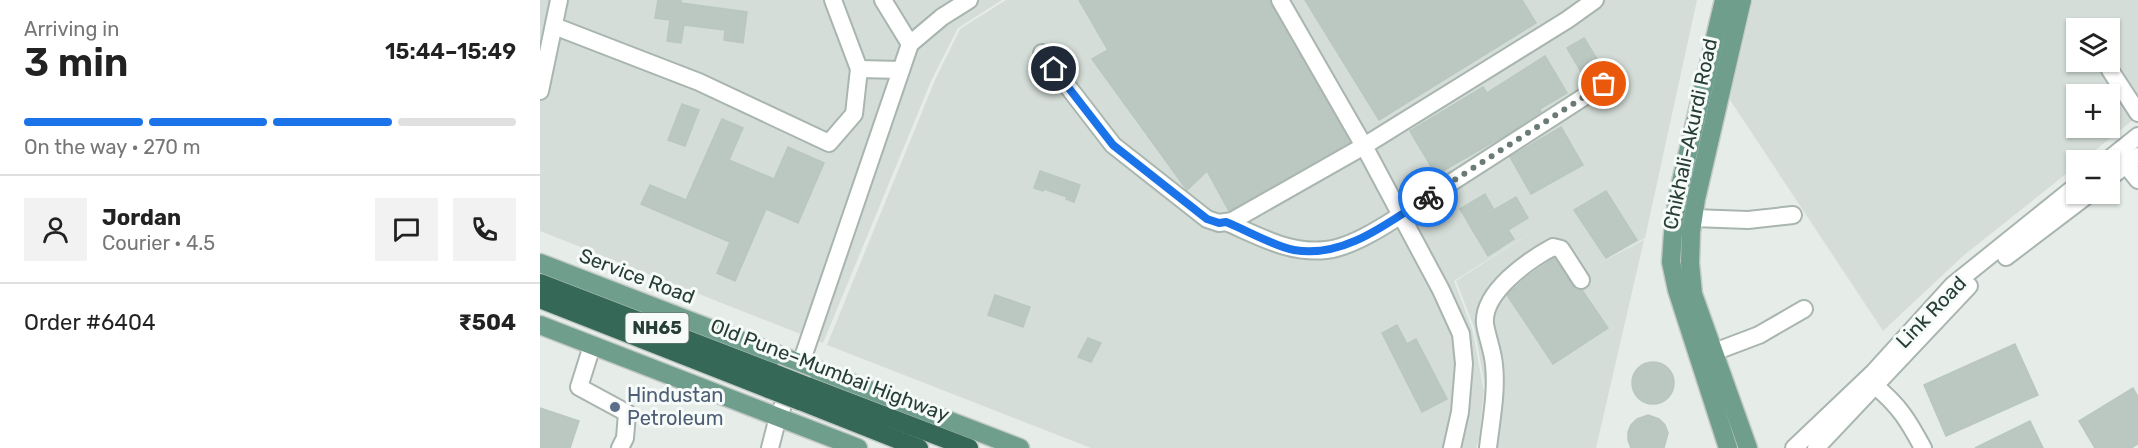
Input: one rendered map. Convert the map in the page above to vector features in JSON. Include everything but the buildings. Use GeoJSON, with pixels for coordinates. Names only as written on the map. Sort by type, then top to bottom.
{"type":"FeatureCollection","features":[{"type":"Feature","properties":{"kind":"highway","name":"Old Pune–Mumbai Highway"},"geometry":{"type":"LineString","coordinates":[[540,282],[772,381]]}},
{"type":"Feature","properties":{"kind":"highway","name":"Old Pune–Mumbai Highway"},"geometry":{"type":"LineString","coordinates":[[540,299],[803,393],[969,448]]}},
{"type":"Feature","properties":{"kind":"highway","name":"Old Pune–Mumbai Highway"},"geometry":{"type":"LineString","coordinates":[[803,393],[920,448]]}},
{"type":"Feature","properties":{"kind":"main road","name":"Chikhali-Akurdi Road"},"geometry":{"type":"LineString","coordinates":[[1724,0],[1678,195],[1672,233],[1671,262],[1677,290],[1728,448]]}},
{"type":"Feature","properties":{"kind":"main road","name":"Chikhali-Akurdi Road"},"geometry":{"type":"LineString","coordinates":[[1742,0],[1707,147],[1694,218],[1690,263],[1693,294],[1745,440]]}},
{"type":"Feature","properties":{"kind":"main road","name":"Service Road"},"geometry":{"type":"LineString","coordinates":[[540,263],[1020,448]]}},
{"type":"Feature","properties":{"kind":"main road"},"geometry":{"type":"LineString","coordinates":[[540,325],[858,448]]}},
{"type":"Feature","properties":{"kind":"main road"},"geometry":{"type":"LineString","coordinates":[[1745,440],[1759,448]]}},
{"type":"Feature","properties":{"kind":"street"},"geometry":{"type":"LineString","coordinates":[[540,91],[559,0]]}},
{"type":"Feature","properties":{"kind":"street"},"geometry":{"type":"LineString","coordinates":[[554,26],[699,82],[829,142],[854,114],[859,69],[833,0]]}},
{"type":"Feature","properties":{"kind":"street"},"geometry":{"type":"LineString","coordinates":[[883,0],[910,44]]}},
{"type":"Feature","properties":{"kind":"street"},"geometry":{"type":"LineString","coordinates":[[770,448],[778,417],[801,363],[910,44],[942,17],[969,0]]}},
{"type":"Feature","properties":{"kind":"street"},"geometry":{"type":"LineString","coordinates":[[1280,0],[1401,214],[1461,334],[1464,364],[1460,412],[1452,448]]}},
{"type":"Feature","properties":{"kind":"street"},"geometry":{"type":"LineString","coordinates":[[1042,53],[1113,145],[1207,219],[1219,223],[1232,221],[1364,146],[1567,20],[1595,0]]}},
{"type":"Feature","properties":{"kind":"street"},"geometry":{"type":"LineString","coordinates":[[859,69],[901,70]]}},
{"type":"Feature","properties":{"kind":"street"},"geometry":{"type":"LineString","coordinates":[[2111,72],[2138,113]]}},
{"type":"Feature","properties":{"kind":"street"},"geometry":{"type":"LineString","coordinates":[[1226,222],[1292,250],[1328,250],[1356,241],[1604,84]]}},
{"type":"Feature","properties":{"kind":"street"},"geometry":{"type":"LineString","coordinates":[[2120,166],[2133,152]]}},
{"type":"Feature","properties":{"kind":"street"},"geometry":{"type":"LineString","coordinates":[[2133,152],[2138,180]]}},
{"type":"Feature","properties":{"kind":"street","name":"Link Road"},"geometry":{"type":"LineString","coordinates":[[1816,448],[1877,379],[1953,285],[2066,194]]}},
{"type":"Feature","properties":{"kind":"street","name":"Link Road"},"geometry":{"type":"LineString","coordinates":[[1794,448],[1877,379],[1962,292],[2076,204]]}},
{"type":"Feature","properties":{"kind":"street"},"geometry":{"type":"LineString","coordinates":[[1694,218],[1748,220],[1793,215]]}},
{"type":"Feature","properties":{"kind":"street"},"geometry":{"type":"LineString","coordinates":[[1488,448],[1495,373],[1485,324],[1488,309],[1506,280],[1553,247],[1561,249],[1581,280]]}},
{"type":"Feature","properties":{"kind":"street"},"geometry":{"type":"LineString","coordinates":[[1714,352],[1759,335],[1804,309]]}},
{"type":"Feature","properties":{"kind":"street"},"geometry":{"type":"LineString","coordinates":[[592,346],[579,387],[627,413],[625,438],[620,448]]}},
{"type":"Feature","properties":{"kind":"street"},"geometry":{"type":"LineString","coordinates":[[1877,379],[1905,416],[1923,448]]}},
{"type":"Feature","properties":{"kind":"shaded area"},"geometry":{"type":"Polygon","coordinates":[[[540,0],[1002,0],[958,28],[932,79],[823,343],[540,231],[540,0]]]}},
{"type":"Feature","properties":{"kind":"shaded area"},"geometry":{"type":"Polygon","coordinates":[[[1006,0],[1697,0],[1645,238],[1590,268],[1644,240],[1596,448],[1479,448],[1482,440],[1486,392],[1474,327],[1456,281],[1544,224],[1454,281],[1472,328],[1484,391],[1476,448],[1091,448],[827,345],[935,80],[960,29],[1006,0]]]}},
{"type":"Feature","properties":{"kind":"shaded area"},"geometry":{"type":"Polygon","coordinates":[[[1753,0],[2138,0],[2138,116],[2120,130],[2120,84],[2066,84],[2066,138],[2110,138],[2096,150],[2066,150],[2066,174],[1963,256],[1883,331],[1730,100],[1753,0]]]}},
{"type":"Feature","properties":{"kind":"way so far"},"geometry":{"type":"LineString","coordinates":[[1428,197],[1604,84]]}},
{"type":"Feature","properties":{"kind":"place","name":"Hindustan Petroleum"},"geometry":{"type":"Point","coordinates":[615,407]}},
{"type":"Feature","properties":{"kind":"route"},"geometry":{"type":"LineString","coordinates":[[1054,69],[1113,145],[1207,219],[1219,223],[1226,222],[1292,250],[1339,248],[1356,241],[1428,197]]}}]}
